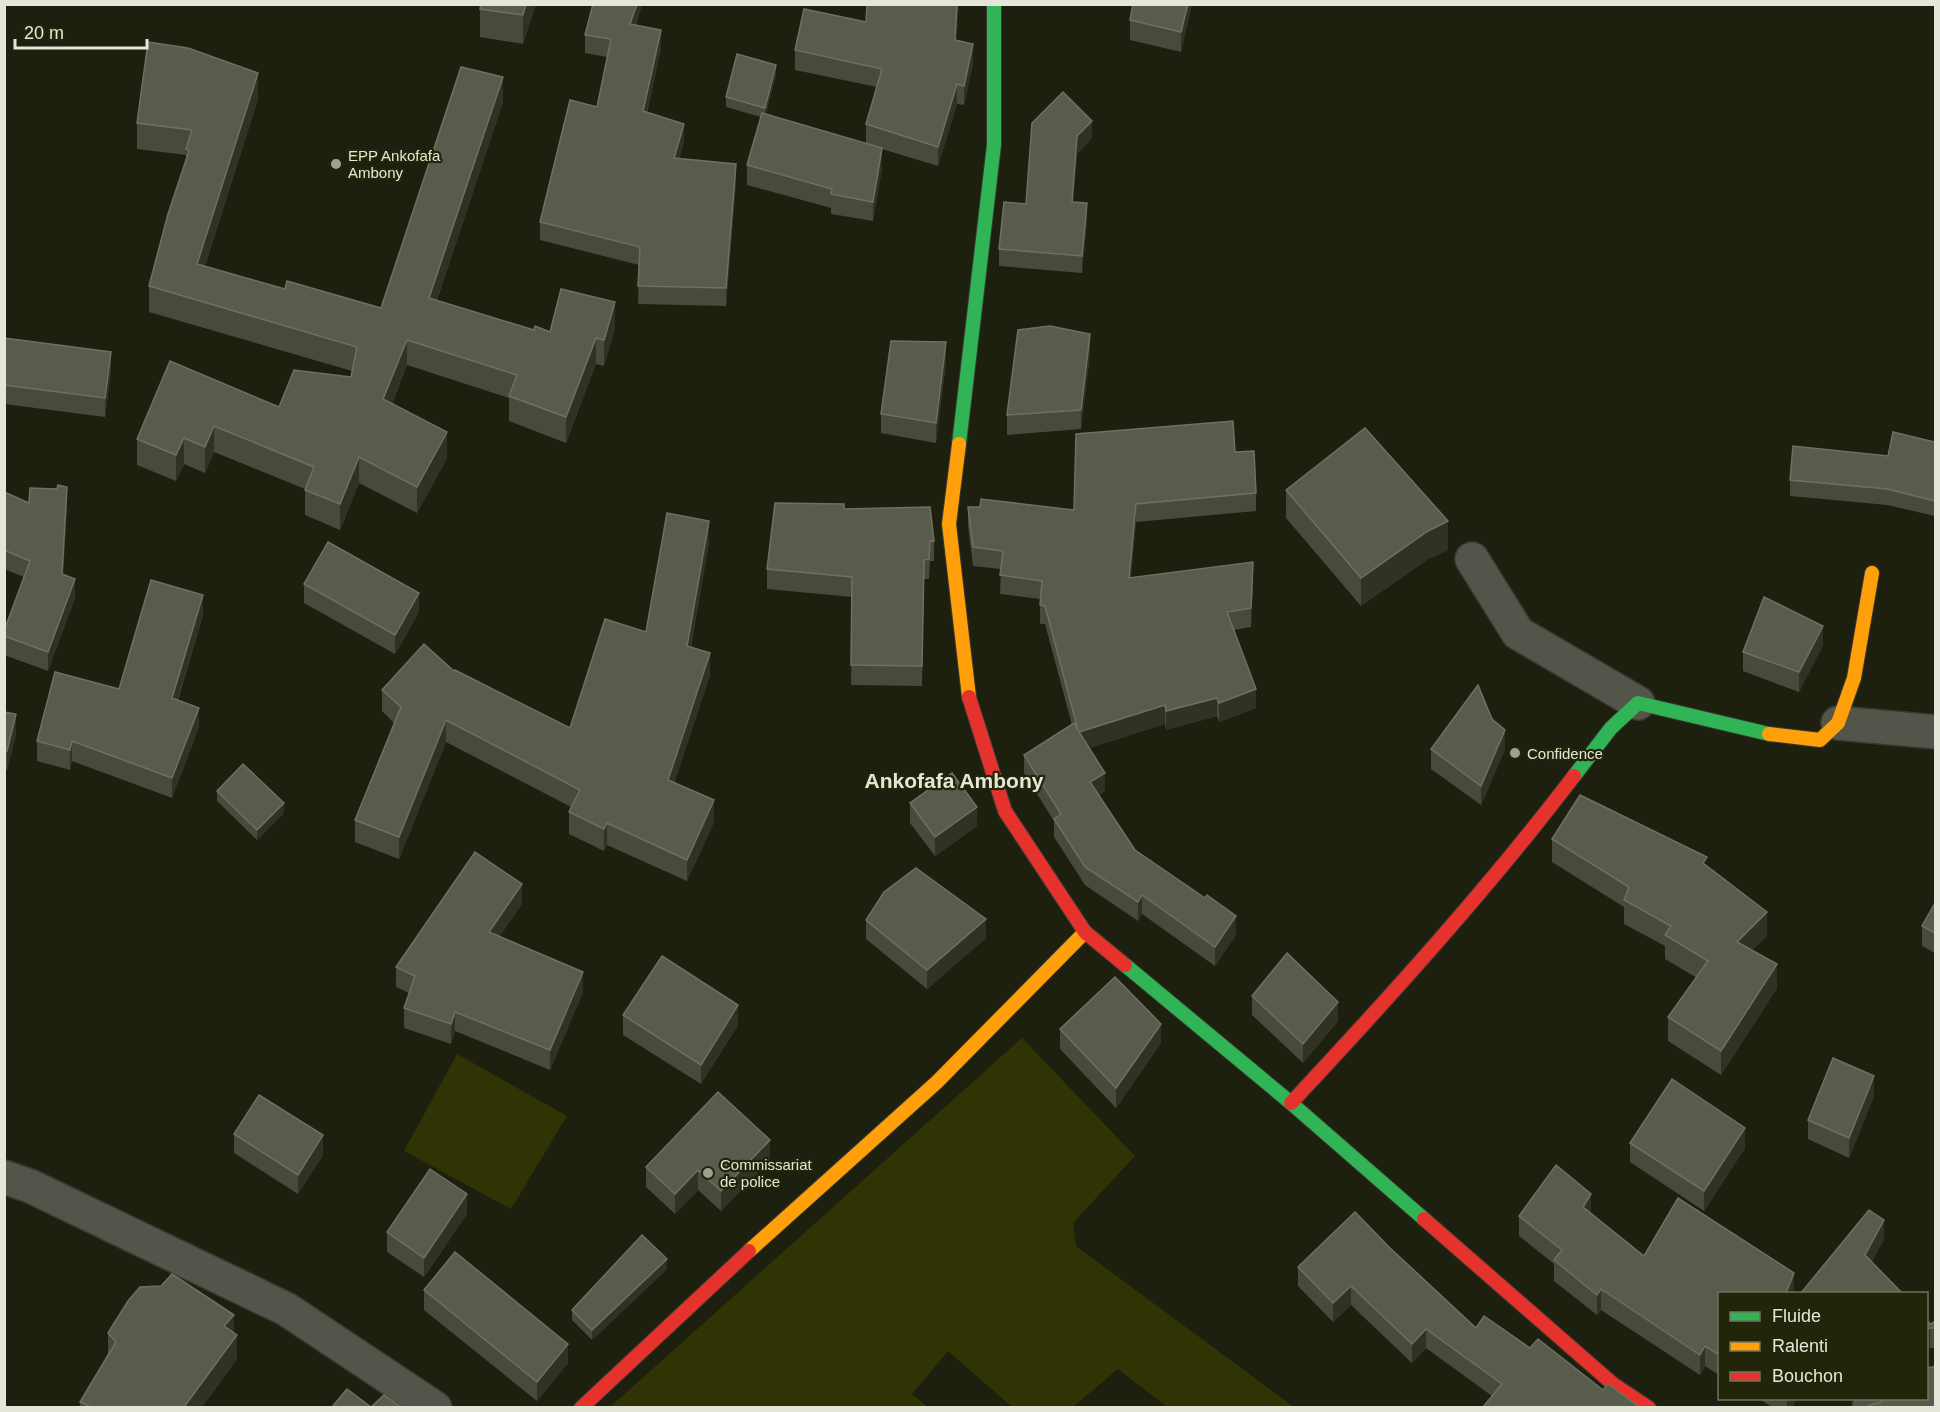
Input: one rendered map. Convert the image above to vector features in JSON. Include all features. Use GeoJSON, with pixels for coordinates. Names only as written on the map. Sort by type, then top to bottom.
{"type":"FeatureCollection","features":[{"type":"Feature","properties":{"kind":"street"},"geometry":{"type":"LineString","coordinates":[[994,6],[994,145],[949,524],[970,704],[1005,811],[1085,932],[1291,1103],[1613,1384],[1649,1407]]}},
{"type":"Feature","properties":{"kind":"street"},"geometry":{"type":"LineString","coordinates":[[1472,560],[1518,633],[1638,703],[1774,735],[1820,740],[1838,723],[1854,678],[1872,573]]}},
{"type":"Feature","properties":{"kind":"street"},"geometry":{"type":"LineString","coordinates":[[1291,1103],[1384,1004],[1526,839],[1611,728],[1638,703]]}},
{"type":"Feature","properties":{"kind":"street"},"geometry":{"type":"LineString","coordinates":[[1838,723],[1935,732]]}},
{"type":"Feature","properties":{"kind":"street"},"geometry":{"type":"LineString","coordinates":[[581,1407],[695,1300],[937,1082],[1085,932]]}},
{"type":"Feature","properties":{"kind":"street"},"geometry":{"type":"LineString","coordinates":[[4,1177],[30,1186],[286,1309],[435,1407]]}},
{"type":"Feature","properties":{"kind":"green space"},"geometry":{"type":"Polygon","coordinates":[[[1022,1038],[1135,1156],[1073,1223],[1076,1246],[1294,1407],[1167,1407],[1118,1369],[1073,1407],[1012,1407],[948,1351],[912,1394],[928,1407],[610,1407],[1022,1038]]]}},
{"type":"Feature","properties":{"kind":"green space"},"geometry":{"type":"Polygon","coordinates":[[[457,1054],[567,1116],[511,1209],[404,1151],[457,1054]]]}},
{"type":"Feature","properties":{"kind":"building"},"geometry":{"type":"Polygon","coordinates":[[[481,4],[526,4],[523,15],[480,9],[481,4]]]}},
{"type":"Feature","properties":{"kind":"building"},"geometry":{"type":"Polygon","coordinates":[[[593,4],[637,4],[630,24],[661,30],[643,111],[684,124],[674,158],[736,164],[726,288],[638,286],[640,247],[540,222],[570,100],[597,107],[611,39],[585,35],[593,4]]]}},
{"type":"Feature","properties":{"kind":"building"},"geometry":{"type":"Polygon","coordinates":[[[867,4],[957,4],[955,40],[973,44],[964,86],[957,84],[938,147],[866,124],[882,69],[795,50],[804,9],[866,22],[867,4]]]}},
{"type":"Feature","properties":{"kind":"building"},"geometry":{"type":"Polygon","coordinates":[[[1133,4],[1188,4],[1181,32],[1130,20],[1133,4]]]}},
{"type":"Feature","properties":{"kind":"building"},"geometry":{"type":"Polygon","coordinates":[[[148,42],[188,48],[258,73],[197,264],[285,289],[287,281],[381,308],[461,67],[503,77],[429,298],[534,330],[535,326],[550,332],[561,289],[615,302],[604,340],[596,338],[566,417],[509,396],[517,375],[407,340],[383,399],[447,432],[417,487],[359,457],[340,504],[305,490],[314,467],[214,426],[205,447],[184,438],[176,455],[137,439],[170,361],[279,407],[294,370],[351,377],[357,347],[149,286],[168,214],[189,151],[186,149],[192,130],[137,123],[148,42]]]}},
{"type":"Feature","properties":{"kind":"building"},"geometry":{"type":"Polygon","coordinates":[[[737,54],[776,65],[765,108],[726,97],[737,54]]]}},
{"type":"Feature","properties":{"kind":"building"},"geometry":{"type":"Polygon","coordinates":[[[1063,92],[1092,121],[1077,136],[1072,202],[1087,203],[1082,256],[999,249],[1004,202],[1026,204],[1032,123],[1063,92]]]}},
{"type":"Feature","properties":{"kind":"building"},"geometry":{"type":"Polygon","coordinates":[[[762,113],[882,148],[873,202],[831,194],[832,189],[747,165],[762,113]]]}},
{"type":"Feature","properties":{"kind":"building"},"geometry":{"type":"Polygon","coordinates":[[[1050,326],[1090,334],[1081,410],[1007,415],[1018,330],[1050,326]]]}},
{"type":"Feature","properties":{"kind":"building"},"geometry":{"type":"Polygon","coordinates":[[[4,338],[111,352],[105,398],[4,385],[4,338]]]}},
{"type":"Feature","properties":{"kind":"building"},"geometry":{"type":"Polygon","coordinates":[[[891,341],[946,342],[936,423],[881,414],[891,341]]]}},
{"type":"Feature","properties":{"kind":"building"},"geometry":{"type":"Polygon","coordinates":[[[1233,421],[1235,452],[1254,451],[1256,493],[1136,504],[1129,578],[1253,562],[1251,608],[1227,612],[1256,689],[1219,703],[1217,698],[1166,711],[1165,705],[1079,732],[1105,773],[1090,782],[1135,850],[1205,898],[1207,895],[1236,916],[1215,947],[1142,895],[1138,902],[1085,867],[1054,819],[1061,814],[1024,755],[1074,723],[1078,730],[1045,606],[1040,605],[1042,581],[1000,575],[1003,551],[973,547],[968,507],[980,507],[981,499],[1074,510],[1076,434],[1233,421]]]}},
{"type":"Feature","properties":{"kind":"building"},"geometry":{"type":"Polygon","coordinates":[[[1365,428],[1448,521],[1428,531],[1361,578],[1286,490],[1365,428]]]}},
{"type":"Feature","properties":{"kind":"building"},"geometry":{"type":"Polygon","coordinates":[[[1893,432],[1935,442],[1935,501],[1887,489],[1790,480],[1793,446],[1888,456],[1893,432]]]}},
{"type":"Feature","properties":{"kind":"building"},"geometry":{"type":"Polygon","coordinates":[[[58,485],[67,487],[62,574],[75,579],[48,652],[4,636],[30,561],[4,550],[4,492],[29,503],[30,488],[57,489],[58,485]]]}},
{"type":"Feature","properties":{"kind":"building"},"geometry":{"type":"Polygon","coordinates":[[[775,503],[844,504],[844,509],[930,507],[934,541],[930,541],[929,559],[924,560],[922,666],[851,665],[852,577],[767,569],[775,503]]]}},
{"type":"Feature","properties":{"kind":"building"},"geometry":{"type":"Polygon","coordinates":[[[667,513],[709,521],[687,646],[710,653],[668,780],[714,800],[687,860],[607,823],[604,829],[569,812],[580,790],[446,720],[399,837],[355,820],[401,707],[382,690],[424,644],[454,671],[570,728],[605,619],[646,632],[667,513]]]}},
{"type":"Feature","properties":{"kind":"building"},"geometry":{"type":"Polygon","coordinates":[[[328,542],[419,593],[395,635],[304,584],[328,542]]]}},
{"type":"Feature","properties":{"kind":"building"},"geometry":{"type":"Polygon","coordinates":[[[151,580],[203,595],[172,698],[199,708],[172,778],[72,741],[70,750],[37,741],[55,672],[119,689],[151,580]]]}},
{"type":"Feature","properties":{"kind":"building"},"geometry":{"type":"Polygon","coordinates":[[[1764,597],[1823,626],[1799,672],[1743,652],[1764,597]]]}},
{"type":"Feature","properties":{"kind":"building"},"geometry":{"type":"Polygon","coordinates":[[[1478,685],[1492,719],[1505,730],[1481,786],[1431,749],[1478,685]]]}},
{"type":"Feature","properties":{"kind":"building"},"geometry":{"type":"Polygon","coordinates":[[[4,712],[16,714],[7,751],[4,750],[4,712]]]}},
{"type":"Feature","properties":{"kind":"building"},"geometry":{"type":"Polygon","coordinates":[[[243,764],[284,803],[257,830],[217,791],[243,764]]]}},
{"type":"Feature","properties":{"kind":"building"},"geometry":{"type":"Polygon","coordinates":[[[952,773],[977,807],[935,837],[910,803],[952,773]]]}},
{"type":"Feature","properties":{"kind":"building"},"geometry":{"type":"Polygon","coordinates":[[[1580,795],[1707,857],[1703,863],[1767,912],[1737,942],[1777,964],[1721,1051],[1668,1017],[1708,961],[1665,935],[1671,926],[1624,900],[1629,887],[1552,839],[1580,795]]]}},
{"type":"Feature","properties":{"kind":"building"},"geometry":{"type":"Polygon","coordinates":[[[475,852],[522,884],[489,932],[583,972],[550,1050],[455,1012],[451,1024],[404,1008],[415,976],[396,967],[475,852]]]}},
{"type":"Feature","properties":{"kind":"building"},"geometry":{"type":"Polygon","coordinates":[[[916,868],[986,919],[927,970],[866,920],[884,892],[916,868]]]}},
{"type":"Feature","properties":{"kind":"building"},"geometry":{"type":"Polygon","coordinates":[[[1935,903],[1935,933],[1922,926],[1935,903]]]}},
{"type":"Feature","properties":{"kind":"building"},"geometry":{"type":"Polygon","coordinates":[[[1287,953],[1338,1002],[1303,1044],[1252,996],[1287,953]]]}},
{"type":"Feature","properties":{"kind":"building"},"geometry":{"type":"Polygon","coordinates":[[[662,956],[738,1005],[701,1065],[623,1015],[662,956]]]}},
{"type":"Feature","properties":{"kind":"building"},"geometry":{"type":"Polygon","coordinates":[[[1115,977],[1161,1024],[1116,1088],[1060,1029],[1115,977]]]}},
{"type":"Feature","properties":{"kind":"building"},"geometry":{"type":"Polygon","coordinates":[[[1833,1058],[1874,1076],[1849,1138],[1808,1120],[1833,1058]]]}},
{"type":"Feature","properties":{"kind":"building"},"geometry":{"type":"Polygon","coordinates":[[[1672,1079],[1745,1128],[1704,1191],[1630,1143],[1672,1079]]]}},
{"type":"Feature","properties":{"kind":"building","name":"Commissariat de police"},"geometry":{"type":"Polygon","coordinates":[[[718,1092],[770,1140],[721,1191],[698,1170],[675,1194],[646,1167],[718,1092]]]}},
{"type":"Feature","properties":{"kind":"building"},"geometry":{"type":"Polygon","coordinates":[[[259,1095],[323,1135],[298,1175],[234,1134],[259,1095]]]}},
{"type":"Feature","properties":{"kind":"building"},"geometry":{"type":"Polygon","coordinates":[[[1556,1165],[1591,1194],[1583,1207],[1644,1256],[1678,1198],[1794,1273],[1786,1292],[1718,1292],[1718,1354],[1705,1346],[1700,1355],[1601,1289],[1597,1295],[1554,1260],[1562,1250],[1519,1216],[1556,1165]]]}},
{"type":"Feature","properties":{"kind":"building"},"geometry":{"type":"Polygon","coordinates":[[[430,1169],[467,1194],[424,1258],[387,1232],[430,1169]]]}},
{"type":"Feature","properties":{"kind":"building"},"geometry":{"type":"Polygon","coordinates":[[[1869,1210],[1884,1220],[1865,1255],[1901,1292],[1802,1292],[1869,1210]]]}},
{"type":"Feature","properties":{"kind":"building"},"geometry":{"type":"Polygon","coordinates":[[[1355,1212],[1476,1328],[1484,1316],[1530,1348],[1538,1339],[1603,1390],[1608,1384],[1639,1407],[1483,1407],[1502,1384],[1426,1329],[1412,1344],[1351,1286],[1333,1303],[1298,1267],[1355,1212]]]}},
{"type":"Feature","properties":{"kind":"building"},"geometry":{"type":"Polygon","coordinates":[[[642,1235],[667,1259],[592,1330],[572,1310],[642,1235]]]}},
{"type":"Feature","properties":{"kind":"building"},"geometry":{"type":"Polygon","coordinates":[[[455,1252],[568,1344],[537,1382],[424,1290],[455,1252]]]}},
{"type":"Feature","properties":{"kind":"building"},"geometry":{"type":"Polygon","coordinates":[[[172,1274],[234,1315],[224,1326],[237,1335],[184,1407],[91,1407],[80,1402],[116,1342],[108,1333],[128,1301],[140,1287],[161,1286],[172,1274]]]}},
{"type":"Feature","properties":{"kind":"building"},"geometry":{"type":"Polygon","coordinates":[[[1935,1321],[1935,1328],[1928,1329],[1928,1322],[1931,1324],[1935,1321]]]}},
{"type":"Feature","properties":{"kind":"building"},"geometry":{"type":"Polygon","coordinates":[[[1935,1366],[1935,1407],[1866,1407],[1883,1400],[1928,1400],[1928,1368],[1935,1366]]]}},
{"type":"Feature","properties":{"kind":"building"},"geometry":{"type":"Polygon","coordinates":[[[347,1389],[371,1407],[332,1407],[347,1389]]]}},
{"type":"Feature","properties":{"kind":"building"},"geometry":{"type":"Polygon","coordinates":[[[384,1395],[401,1407],[371,1407],[384,1395]]]}},
{"type":"Feature","properties":{"kind":"traffic: fast"},"geometry":{"type":"LineString","coordinates":[[959,444],[994,145],[994,4]]}},
{"type":"Feature","properties":{"kind":"traffic: fast"},"geometry":{"type":"LineString","coordinates":[[1574,776],[1611,728],[1638,703],[1769,734]]}},
{"type":"Feature","properties":{"kind":"traffic: fast"},"geometry":{"type":"LineString","coordinates":[[1125,965],[1291,1103],[1424,1219]]}},
{"type":"Feature","properties":{"kind":"traffic: slow"},"geometry":{"type":"LineString","coordinates":[[959,444],[949,524],[969,697]]}},
{"type":"Feature","properties":{"kind":"traffic: slow"},"geometry":{"type":"LineString","coordinates":[[1769,734],[1820,740],[1838,723],[1854,678],[1872,573]]}},
{"type":"Feature","properties":{"kind":"traffic: slow"},"geometry":{"type":"LineString","coordinates":[[749,1251],[937,1082],[1085,932]]}},
{"type":"Feature","properties":{"kind":"traffic: jam"},"geometry":{"type":"LineString","coordinates":[[969,697],[1005,811],[1085,932],[1125,965]]}},
{"type":"Feature","properties":{"kind":"traffic: jam"},"geometry":{"type":"LineString","coordinates":[[1291,1103],[1436,943],[1541,819],[1574,776]]}},
{"type":"Feature","properties":{"kind":"traffic: jam"},"geometry":{"type":"LineString","coordinates":[[1424,1219],[1613,1384],[1649,1408]]}},
{"type":"Feature","properties":{"kind":"traffic: jam"},"geometry":{"type":"LineString","coordinates":[[581,1408],[749,1251]]}},
{"type":"Feature","properties":{"kind":"place","name":"EPP Ankofafa Ambony"},"geometry":{"type":"Point","coordinates":[336,164]}},
{"type":"Feature","properties":{"kind":"place","name":"Confidence"},"geometry":{"type":"Point","coordinates":[1515,753]}},
{"type":"Feature","properties":{"kind":"place","name":"Commissariat de police"},"geometry":{"type":"Point","coordinates":[708,1173]}},
{"type":"Feature","properties":{"kind":"district","name":"Ankofafa Ambony"},"geometry":{"type":"Point","coordinates":[954,780]}}]}
